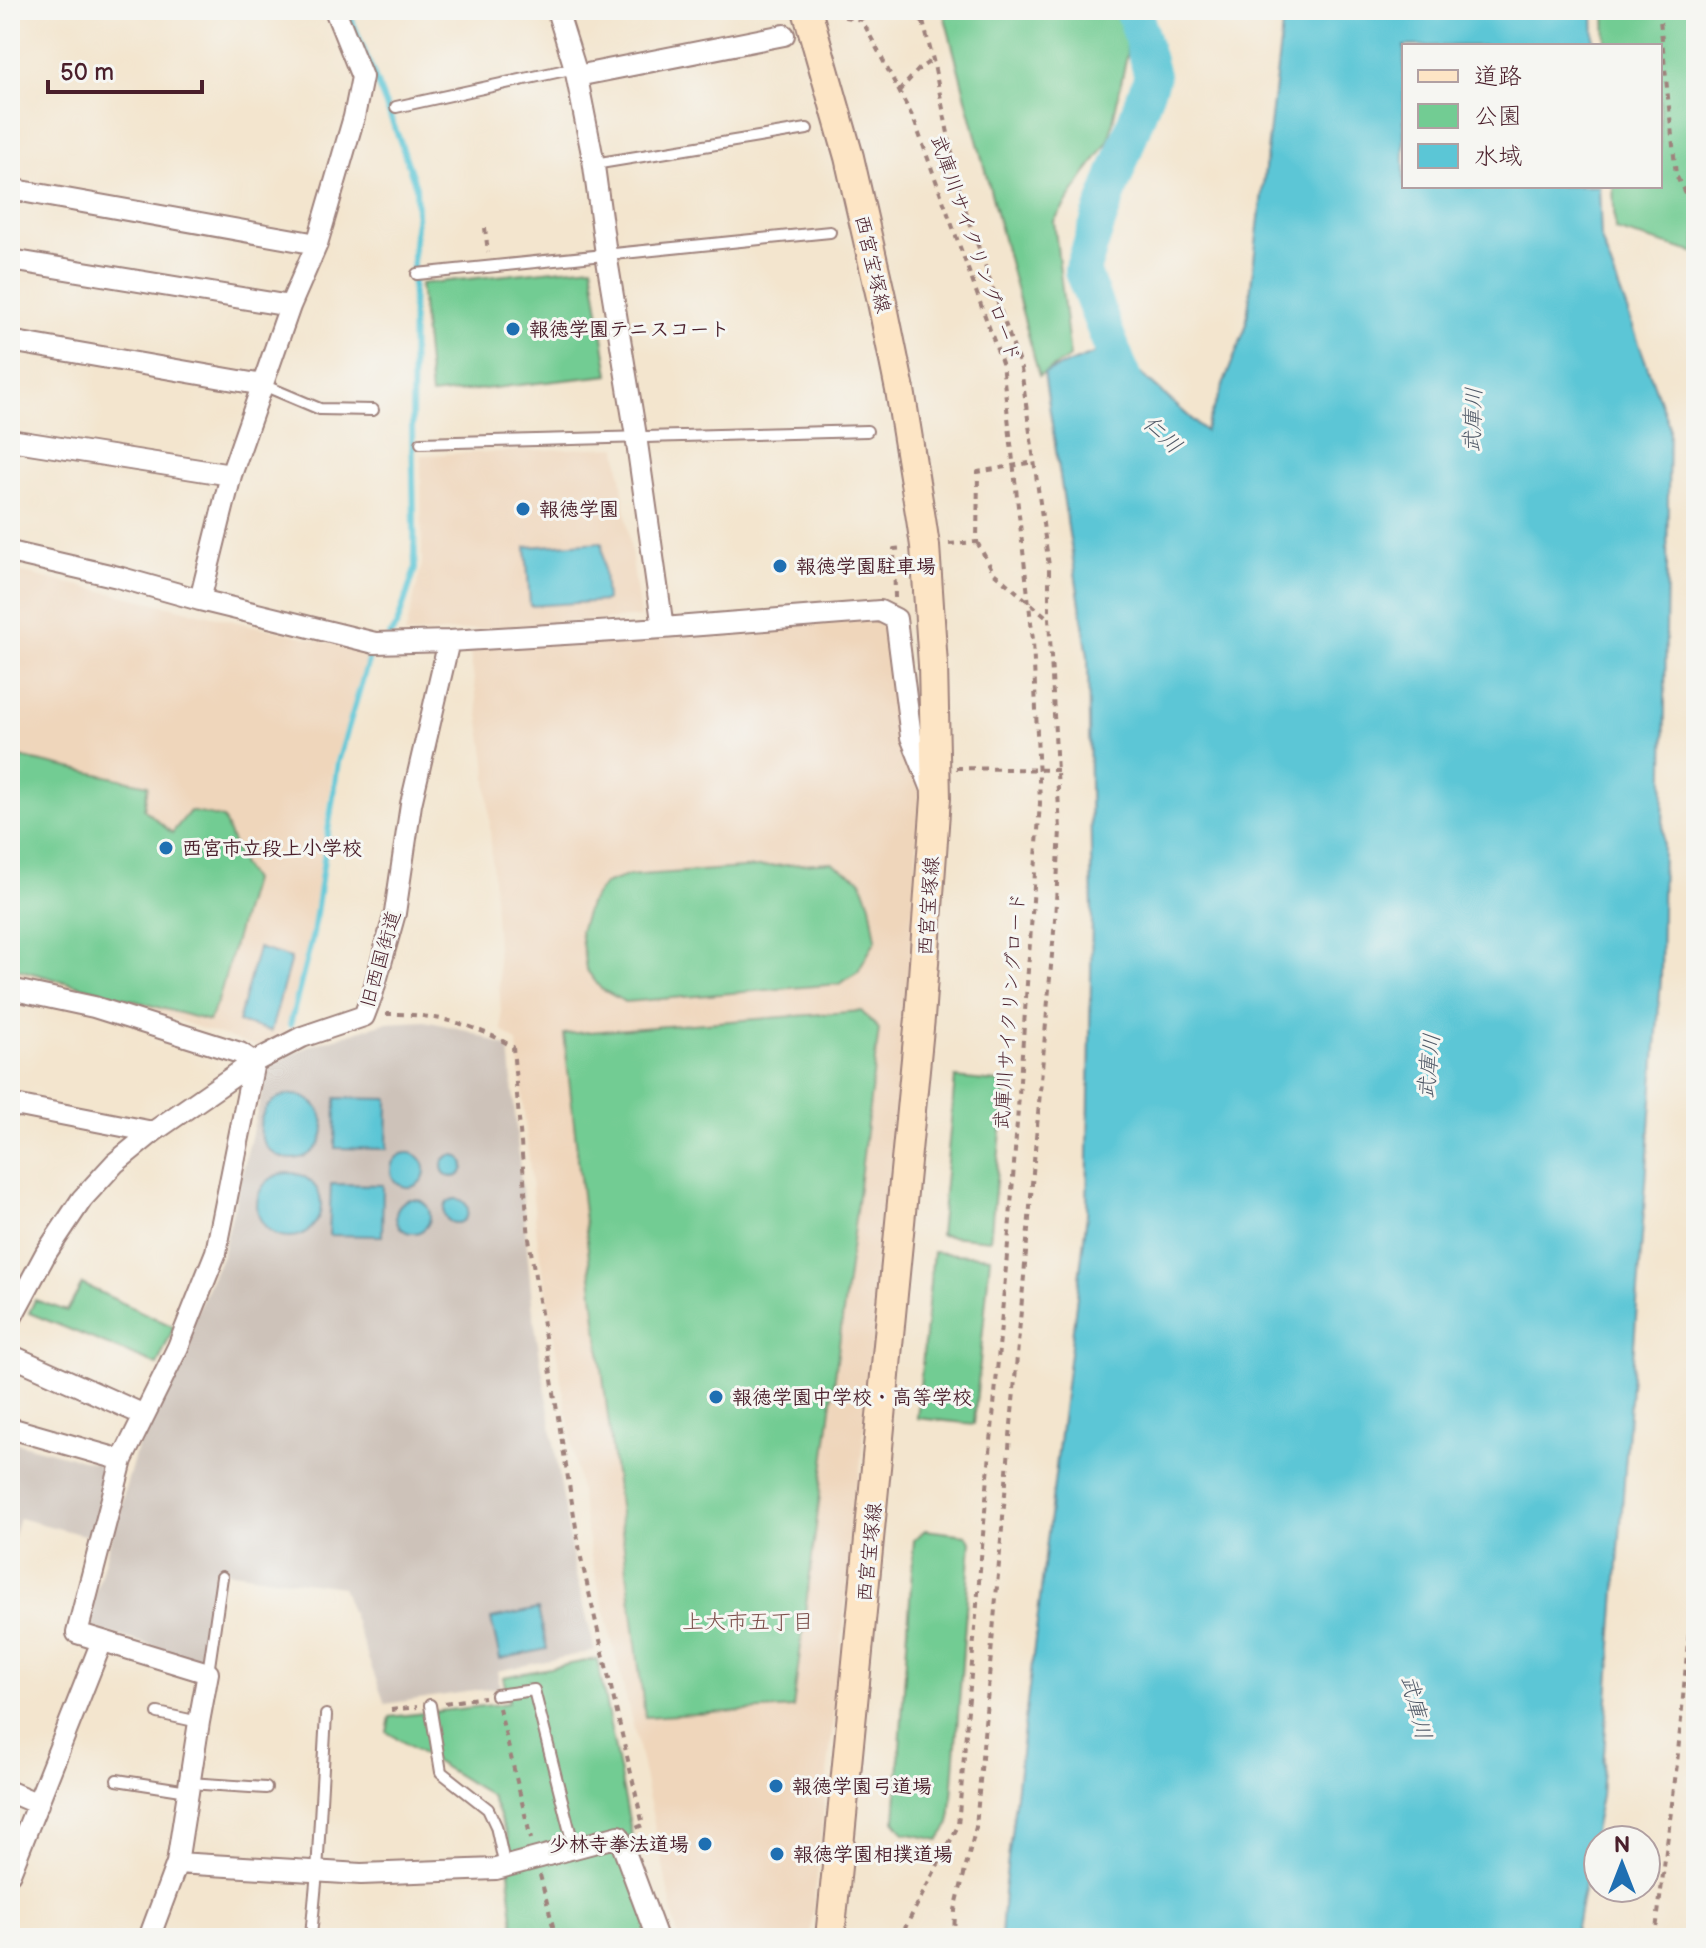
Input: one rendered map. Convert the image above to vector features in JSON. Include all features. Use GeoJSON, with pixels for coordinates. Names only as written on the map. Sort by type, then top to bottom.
{"type":"FeatureCollection","features":[{"type":"Feature","properties":{"kind":"main road","name":"西宮宝塚線"},"geometry":{"type":"LineString","coordinates":[[807,10],[849,157],[900,390],[925,546],[933,665],[936,798],[919,1033],[830,1938]]}},
{"type":"Feature","properties":{"kind":"main road","name":"西宮宝塚線"},"geometry":{"type":"LineString","coordinates":[[844,1813],[847,1938]]}},
{"type":"Feature","properties":{"kind":"street"},"geometry":{"type":"LineString","coordinates":[[200,600],[231,475],[290,306],[317,244],[354,117],[362,77],[335,10]]}},
{"type":"Feature","properties":{"kind":"street"},"geometry":{"type":"LineString","coordinates":[[557,10],[576,72],[594,164],[663,628]]}},
{"type":"Feature","properties":{"kind":"street"},"geometry":{"type":"LineString","coordinates":[[576,72],[784,35]]}},
{"type":"Feature","properties":{"kind":"street"},"geometry":{"type":"LineString","coordinates":[[10,189],[317,244]]}},
{"type":"Feature","properties":{"kind":"street"},"geometry":{"type":"LineString","coordinates":[[11,260],[290,306]]}},
{"type":"Feature","properties":{"kind":"street"},"geometry":{"type":"LineString","coordinates":[[10,341],[263,385]]}},
{"type":"Feature","properties":{"kind":"street"},"geometry":{"type":"LineString","coordinates":[[10,440],[231,475]]}},
{"type":"Feature","properties":{"kind":"street"},"geometry":{"type":"LineString","coordinates":[[10,552],[375,643],[663,628],[880,611],[896,619],[911,737],[936,798]]}},
{"type":"Feature","properties":{"kind":"street","name":"旧西国街道"},"geometry":{"type":"LineString","coordinates":[[10,1320],[46,1253],[82,1199],[115,1163],[153,1132],[254,1062],[302,1037],[364,1016],[395,913],[411,804],[449,641]]}},
{"type":"Feature","properties":{"kind":"street"},"geometry":{"type":"LineString","coordinates":[[10,989],[94,1007],[240,1053],[254,1062],[216,1252],[178,1347],[122,1460],[77,1633],[208,1673],[177,1863],[149,1938]]}},
{"type":"Feature","properties":{"kind":"street"},"geometry":{"type":"LineString","coordinates":[[10,1107],[20,1106],[153,1132]]}},
{"type":"Feature","properties":{"kind":"street"},"geometry":{"type":"LineString","coordinates":[[10,1355],[144,1415]]}},
{"type":"Feature","properties":{"kind":"street"},"geometry":{"type":"LineString","coordinates":[[10,1428],[122,1460]]}},
{"type":"Feature","properties":{"kind":"street"},"geometry":{"type":"LineString","coordinates":[[10,1873],[102,1641]]}},
{"type":"Feature","properties":{"kind":"street"},"geometry":{"type":"LineString","coordinates":[[10,1792],[38,1804]]}},
{"type":"Feature","properties":{"kind":"street"},"geometry":{"type":"LineString","coordinates":[[177,1863],[361,1874],[496,1869],[619,1836],[657,1938]]}},
{"type":"Feature","properties":{"kind":"lane"},"geometry":{"type":"LineString","coordinates":[[396,107],[576,72]]}},
{"type":"Feature","properties":{"kind":"lane"},"geometry":{"type":"LineString","coordinates":[[594,164],[807,129]]}},
{"type":"Feature","properties":{"kind":"lane"},"geometry":{"type":"LineString","coordinates":[[417,274],[830,232]]}},
{"type":"Feature","properties":{"kind":"lane"},"geometry":{"type":"LineString","coordinates":[[263,385],[320,409],[373,410]]}},
{"type":"Feature","properties":{"kind":"lane"},"geometry":{"type":"LineString","coordinates":[[421,443],[867,431]]}},
{"type":"Feature","properties":{"kind":"lane"},"geometry":{"type":"LineString","coordinates":[[208,1673],[222,1577]]}},
{"type":"Feature","properties":{"kind":"lane"},"geometry":{"type":"LineString","coordinates":[[496,1695],[534,1690],[574,1848]]}},
{"type":"Feature","properties":{"kind":"lane"},"geometry":{"type":"LineString","coordinates":[[430,1705],[441,1772],[488,1809],[496,1826],[505,1867]]}},
{"type":"Feature","properties":{"kind":"lane"},"geometry":{"type":"LineString","coordinates":[[158,1713],[199,1722]]}},
{"type":"Feature","properties":{"kind":"lane"},"geometry":{"type":"LineString","coordinates":[[311,1936],[326,1715]]}},
{"type":"Feature","properties":{"kind":"lane"},"geometry":{"type":"LineString","coordinates":[[117,1780],[188,1787],[266,1788]]}},
{"type":"Feature","properties":{"kind":"path","name":"武庫川サイクリングロード"},"geometry":{"type":"LineString","coordinates":[[835,10],[845,17],[862,20],[914,120],[1002,363],[1033,640],[1040,803],[1010,1220],[958,1826],[904,1930],[903,1938]]}},
{"type":"Feature","properties":{"kind":"path"},"geometry":{"type":"LineString","coordinates":[[911,10],[924,25]]}},
{"type":"Feature","properties":{"kind":"path"},"geometry":{"type":"LineString","coordinates":[[920,10],[961,197],[1021,369],[1049,566],[1060,830],[1055,920],[976,1827],[955,1910],[954,1938]]}},
{"type":"Feature","properties":{"kind":"path"},"geometry":{"type":"LineString","coordinates":[[1659,10],[1676,175],[1696,215]]}},
{"type":"Feature","properties":{"kind":"path"},"geometry":{"type":"LineString","coordinates":[[899,91],[919,69],[933,60]]}},
{"type":"Feature","properties":{"kind":"path"},"geometry":{"type":"LineString","coordinates":[[485,228],[490,266]]}},
{"type":"Feature","properties":{"kind":"path"},"geometry":{"type":"LineString","coordinates":[[1034,462],[978,472],[977,542],[994,573],[1049,618]]}},
{"type":"Feature","properties":{"kind":"path"},"geometry":{"type":"LineString","coordinates":[[956,544],[977,542]]}},
{"type":"Feature","properties":{"kind":"path"},"geometry":{"type":"LineString","coordinates":[[894,549],[896,619]]}},
{"type":"Feature","properties":{"kind":"path"},"geometry":{"type":"LineString","coordinates":[[968,768],[1058,770]]}},
{"type":"Feature","properties":{"kind":"path"},"geometry":{"type":"LineString","coordinates":[[364,1016],[414,1013],[474,1028],[513,1047],[529,1239],[581,1558],[643,1825],[619,1836]]}},
{"type":"Feature","properties":{"kind":"path"},"geometry":{"type":"LineString","coordinates":[[1655,1938],[1677,1764],[1696,1553]]}},
{"type":"Feature","properties":{"kind":"path"},"geometry":{"type":"LineString","coordinates":[[391,1710],[496,1695],[556,1938]]}},
{"type":"Feature","properties":{"kind":"shaded area","name":"報徳学園"},"geometry":{"type":"Polygon","coordinates":[[[617,447],[640,617],[405,635],[422,564],[421,455],[617,447]]]}},
{"type":"Feature","properties":{"kind":"shaded area","name":"西宮市立段上小学校"},"geometry":{"type":"Polygon","coordinates":[[[10,570],[374,653],[333,764],[311,932],[285,1034],[261,1048],[99,995],[10,975],[10,570]]]}},
{"type":"Feature","properties":{"kind":"shaded area","name":"報徳学園中学校・高等学校"},"geometry":{"type":"Polygon","coordinates":[[[877,618],[889,636],[902,735],[920,791],[908,1018],[810,1938],[678,1938],[638,1746],[591,1557],[537,1237],[517,1042],[502,1030],[486,762],[469,647],[877,618]]]}},
{"type":"Feature","properties":{"kind":"shaded area"},"geometry":{"type":"Polygon","coordinates":[[[425,1021],[466,1030],[509,1048],[533,1313],[574,1567],[595,1651],[497,1671],[500,1687],[385,1704],[342,1587],[216,1570],[207,1662],[86,1626],[136,1451],[223,1252],[268,1067],[309,1046],[385,1023],[425,1021]]]}},
{"type":"Feature","properties":{"kind":"shaded area"},"geometry":{"type":"Polygon","coordinates":[[[10,1441],[105,1466],[110,1480],[95,1538],[19,1518],[10,1545],[10,1441]]]}},
{"type":"Feature","properties":{"kind":"green space"},"geometry":{"type":"Polygon","coordinates":[[[943,10],[1106,10],[1126,26],[1127,55],[1109,140],[1054,221],[1070,357],[1039,376],[943,10]]]}},
{"type":"Feature","properties":{"kind":"green space"},"geometry":{"type":"Polygon","coordinates":[[[1605,10],[1696,10],[1696,253],[1615,230],[1613,188],[1662,188],[1662,44],[1606,44],[1605,10]]]}},
{"type":"Feature","properties":{"kind":"green space","name":"報徳学園テニスコート"},"geometry":{"type":"Polygon","coordinates":[[[592,266],[609,375],[431,395],[420,284],[592,266]]]}},
{"type":"Feature","properties":{"kind":"green space"},"geometry":{"type":"Polygon","coordinates":[[[10,755],[148,785],[144,809],[172,833],[190,811],[223,818],[242,865],[252,880],[219,998],[209,1021],[10,967],[10,755]]]}},
{"type":"Feature","properties":{"kind":"green space"},"geometry":{"type":"Polygon","coordinates":[[[831,862],[861,880],[870,904],[876,939],[858,972],[839,984],[625,1002],[601,989],[586,969],[580,931],[589,904],[604,884],[627,876],[831,862]]]}},
{"type":"Feature","properties":{"kind":"green space"},"geometry":{"type":"Polygon","coordinates":[[[861,1011],[879,1029],[793,1708],[645,1717],[564,1034],[861,1011]]]}},
{"type":"Feature","properties":{"kind":"green space"},"geometry":{"type":"Polygon","coordinates":[[[955,1078],[1006,1083],[990,1240],[940,1235],[955,1078]]]}},
{"type":"Feature","properties":{"kind":"green space"},"geometry":{"type":"Polygon","coordinates":[[[933,1252],[990,1257],[974,1424],[917,1418],[933,1252]]]}},
{"type":"Feature","properties":{"kind":"green space"},"geometry":{"type":"Polygon","coordinates":[[[82,1284],[174,1327],[157,1365],[29,1313],[35,1300],[67,1311],[82,1284]]]}},
{"type":"Feature","properties":{"kind":"green space"},"geometry":{"type":"Polygon","coordinates":[[[925,1530],[966,1535],[971,1542],[950,1824],[939,1840],[904,1833],[895,1821],[914,1540],[925,1530]]]}},
{"type":"Feature","properties":{"kind":"green space"},"geometry":{"type":"Polygon","coordinates":[[[597,1659],[654,1935],[638,1938],[515,1938],[508,1838],[491,1796],[387,1732],[390,1717],[509,1703],[503,1677],[597,1659]]]}},
{"type":"Feature","properties":{"kind":"water","name":"武庫川"},"geometry":{"type":"Polygon","coordinates":[[[1284,10],[1593,10],[1594,44],[1402,44],[1402,188],[1599,188],[1601,239],[1669,426],[1661,978],[1601,1795],[1596,1824],[1582,1824],[1582,1896],[1574,1938],[1001,1938],[1004,1892],[1087,1214],[1092,914],[1088,656],[1044,373],[1111,347],[1205,431],[1246,327],[1284,10]]]}},
{"type":"Feature","properties":{"kind":"water"},"geometry":{"type":"Polygon","coordinates":[[[602,542],[606,601],[530,606],[526,547],[602,542]]]}},
{"type":"Feature","properties":{"kind":"water"},"geometry":{"type":"Polygon","coordinates":[[[258,948],[291,958],[271,1031],[238,1022],[258,948]]]}},
{"type":"Feature","properties":{"kind":"water"},"geometry":{"type":"Polygon","coordinates":[[[292,1095],[304,1097],[315,1104],[322,1115],[322,1139],[315,1150],[304,1157],[292,1159],[280,1157],[269,1150],[262,1139],[260,1127],[262,1115],[269,1104],[280,1097],[292,1095]]]}},
{"type":"Feature","properties":{"kind":"water"},"geometry":{"type":"Polygon","coordinates":[[[336,1098],[388,1099],[387,1149],[335,1148],[336,1098]]]}},
{"type":"Feature","properties":{"kind":"water"},"geometry":{"type":"Polygon","coordinates":[[[408,1153],[420,1158],[425,1170],[420,1182],[408,1187],[396,1182],[391,1170],[396,1158],[408,1153]]]}},
{"type":"Feature","properties":{"kind":"water"},"geometry":{"type":"Polygon","coordinates":[[[449,1155],[457,1155],[464,1166],[457,1177],[449,1177],[442,1170],[442,1162],[449,1155]]]}},
{"type":"Feature","properties":{"kind":"water"},"geometry":{"type":"Polygon","coordinates":[[[289,1173],[301,1175],[312,1182],[319,1193],[319,1217],[312,1228],[301,1235],[289,1237],[277,1235],[266,1228],[259,1217],[257,1205],[259,1193],[266,1182],[277,1175],[289,1173]]]}},
{"type":"Feature","properties":{"kind":"water"},"geometry":{"type":"Polygon","coordinates":[[[331,1184],[383,1185],[382,1236],[329,1235],[331,1184]]]}},
{"type":"Feature","properties":{"kind":"water"},"geometry":{"type":"Polygon","coordinates":[[[413,1199],[425,1204],[430,1216],[425,1228],[413,1233],[401,1228],[396,1216],[401,1204],[413,1199]]]}},
{"type":"Feature","properties":{"kind":"water"},"geometry":{"type":"Polygon","coordinates":[[[456,1199],[465,1202],[468,1211],[465,1220],[456,1223],[447,1220],[444,1211],[447,1202],[456,1199]]]}},
{"type":"Feature","properties":{"kind":"water"},"geometry":{"type":"Polygon","coordinates":[[[538,1609],[547,1649],[500,1659],[491,1619],[538,1609]]]}},
{"type":"Feature","properties":{"kind":"waterway"},"geometry":{"type":"LineString","coordinates":[[348,10],[416,187],[412,428],[415,569],[397,625],[390,635]]}},
{"type":"Feature","properties":{"kind":"waterway","name":"仁川"},"geometry":{"type":"LineString","coordinates":[[1129,392],[1082,271],[1152,76],[1136,17],[1131,10]]}},
{"type":"Feature","properties":{"kind":"waterway"},"geometry":{"type":"LineString","coordinates":[[290,1025],[313,934],[338,762],[371,651]]}},
{"type":"Feature","properties":{"kind":"place","name":"報徳学園テニスコート"},"geometry":{"type":"Point","coordinates":[513,329]}},
{"type":"Feature","properties":{"kind":"place","name":"報徳学園"},"geometry":{"type":"Point","coordinates":[523,509]}},
{"type":"Feature","properties":{"kind":"place","name":"報徳学園駐車場"},"geometry":{"type":"Point","coordinates":[780,566]}},
{"type":"Feature","properties":{"kind":"place","name":"西宮市立段上小学校"},"geometry":{"type":"Point","coordinates":[166,848]}},
{"type":"Feature","properties":{"kind":"place","name":"報徳学園中学校・高等学校"},"geometry":{"type":"Point","coordinates":[716,1397]}},
{"type":"Feature","properties":{"kind":"place","name":"報徳学園弓道場"},"geometry":{"type":"Point","coordinates":[776,1786]}},
{"type":"Feature","properties":{"kind":"place","name":"少林寺拳法道場"},"geometry":{"type":"Point","coordinates":[705,1844]}},
{"type":"Feature","properties":{"kind":"place","name":"報徳学園相撲道場"},"geometry":{"type":"Point","coordinates":[777,1854]}},
{"type":"Feature","properties":{"kind":"district","name":"上大市五丁目"},"geometry":{"type":"Point","coordinates":[748,1621]}}]}
